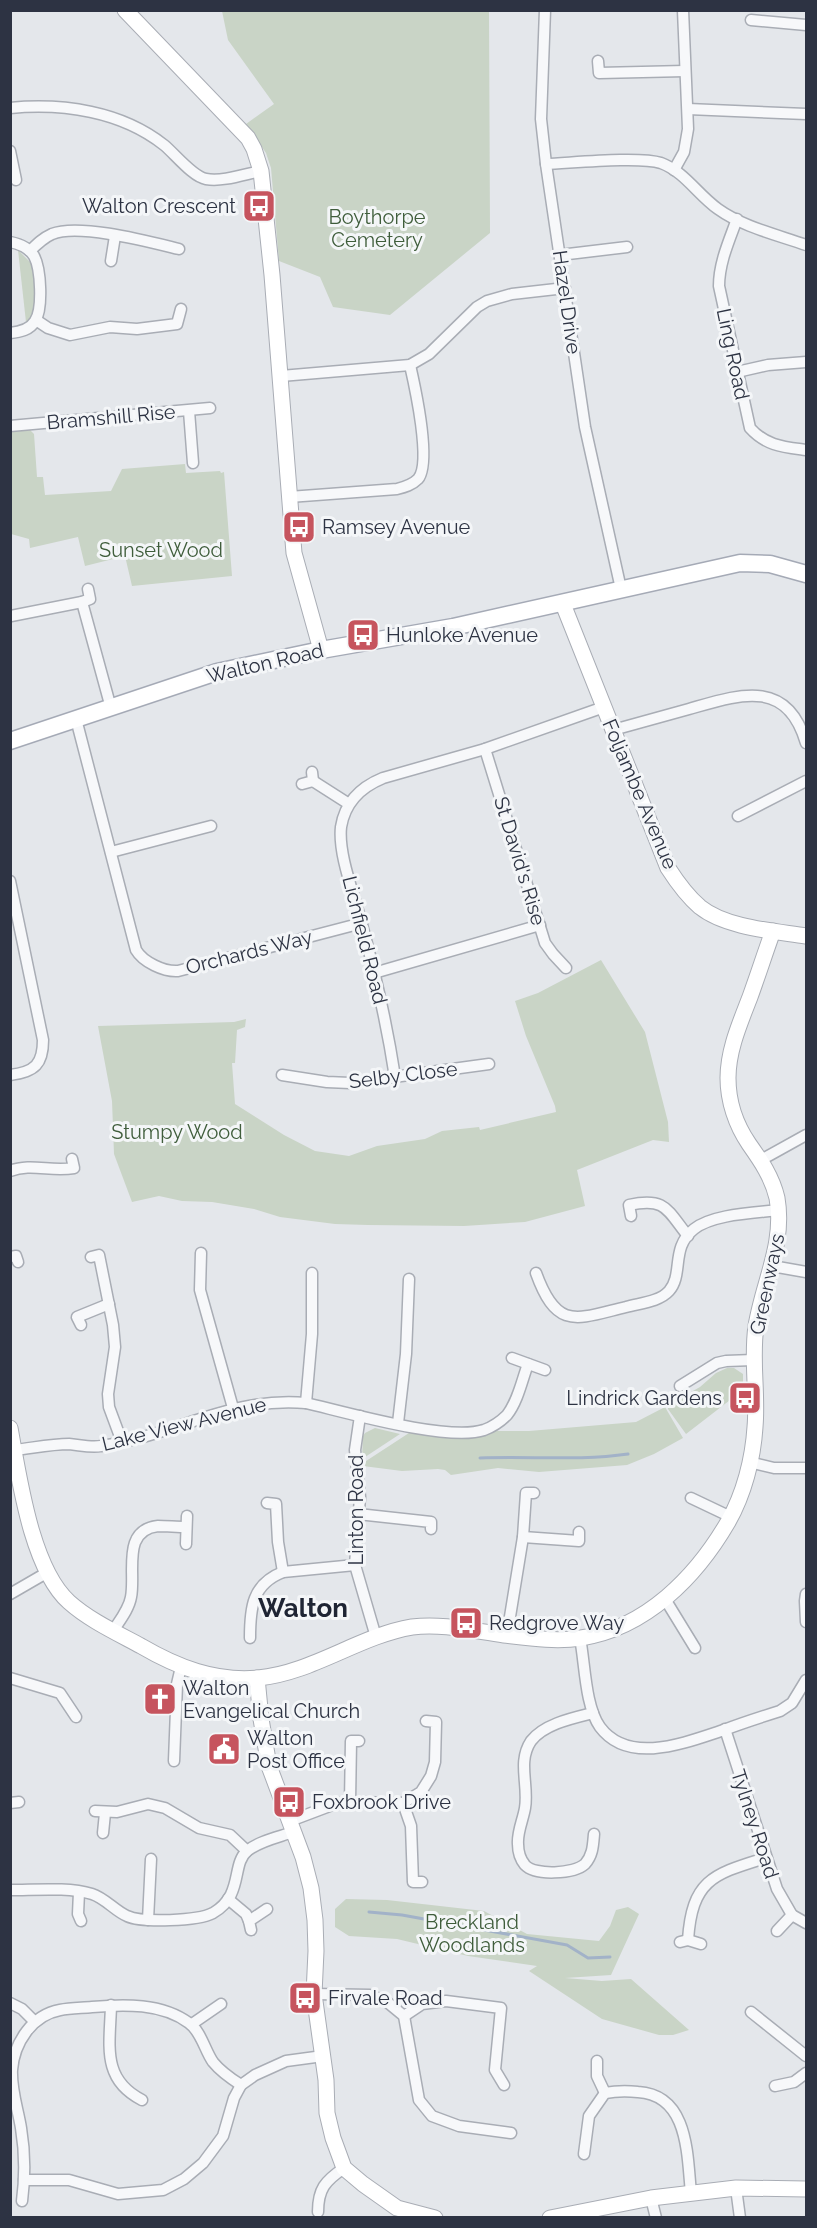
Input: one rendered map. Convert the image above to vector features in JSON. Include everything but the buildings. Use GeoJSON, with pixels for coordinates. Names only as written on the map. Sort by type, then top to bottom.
{"type":"FeatureCollection","features":[{"type":"Feature","properties":{"kind":"main road","name":"Walton Road"},"geometry":{"type":"LineString","coordinates":[[10,741],[217,672],[321,650],[453,627],[740,563],[770,564],[807,574]]}},
{"type":"Feature","properties":{"kind":"street"},"geometry":{"type":"LineString","coordinates":[[125,10],[248,138],[261,171],[294,553],[321,650]]}},
{"type":"Feature","properties":{"kind":"street","name":"Hazel Drive"},"geometry":{"type":"LineString","coordinates":[[545,10],[541,119],[546,164],[585,427],[621,589]]}},
{"type":"Feature","properties":{"kind":"street"},"geometry":{"type":"LineString","coordinates":[[674,170],[684,152],[688,129],[682,10]]}},
{"type":"Feature","properties":{"kind":"street"},"geometry":{"type":"LineString","coordinates":[[750,20],[767,16],[807,25]]}},
{"type":"Feature","properties":{"kind":"street"},"geometry":{"type":"LineString","coordinates":[[598,61],[599,72],[685,71]]}},
{"type":"Feature","properties":{"kind":"street"},"geometry":{"type":"LineString","coordinates":[[10,108],[34,106],[68,108],[118,120],[153,137],[202,178],[214,180],[261,171]]}},
{"type":"Feature","properties":{"kind":"street"},"geometry":{"type":"LineString","coordinates":[[688,110],[807,114]]}},
{"type":"Feature","properties":{"kind":"street"},"geometry":{"type":"LineString","coordinates":[[10,151],[16,180]]}},
{"type":"Feature","properties":{"kind":"street"},"geometry":{"type":"LineString","coordinates":[[546,164],[658,162],[690,181],[718,209],[737,219],[807,245]]}},
{"type":"Feature","properties":{"kind":"street","name":"Ling Road"},"geometry":{"type":"LineString","coordinates":[[737,219],[723,259],[719,280],[750,428],[758,438],[769,444],[807,450]]}},
{"type":"Feature","properties":{"kind":"street"},"geometry":{"type":"LineString","coordinates":[[30,251],[41,240],[54,233],[80,231],[179,249]]}},
{"type":"Feature","properties":{"kind":"street"},"geometry":{"type":"LineString","coordinates":[[111,261],[115,236]]}},
{"type":"Feature","properties":{"kind":"street"},"geometry":{"type":"LineString","coordinates":[[10,242],[19,244],[30,251],[36,263],[39,311],[36,320],[25,330],[10,333]]}},
{"type":"Feature","properties":{"kind":"street"},"geometry":{"type":"LineString","coordinates":[[560,255],[627,247]]}},
{"type":"Feature","properties":{"kind":"street"},"geometry":{"type":"LineString","coordinates":[[280,376],[410,365],[429,354],[487,300],[512,294],[564,288]]}},
{"type":"Feature","properties":{"kind":"street"},"geometry":{"type":"LineString","coordinates":[[36,320],[48,328],[70,335],[138,324],[177,324],[181,309]]}},
{"type":"Feature","properties":{"kind":"street"},"geometry":{"type":"LineString","coordinates":[[737,372],[768,365],[807,362]]}},
{"type":"Feature","properties":{"kind":"street"},"geometry":{"type":"LineString","coordinates":[[289,497],[397,489],[408,487],[417,480],[422,473],[423,449],[420,413],[410,365]]}},
{"type":"Feature","properties":{"kind":"street","name":"Bramshill Rise"},"geometry":{"type":"LineString","coordinates":[[10,426],[210,408]]}},
{"type":"Feature","properties":{"kind":"street"},"geometry":{"type":"LineString","coordinates":[[189,411],[186,450],[193,463]]}},
{"type":"Feature","properties":{"kind":"street"},"geometry":{"type":"LineString","coordinates":[[12,616],[50,604],[82,602],[90,599],[88,589]]}},
{"type":"Feature","properties":{"kind":"street"},"geometry":{"type":"LineString","coordinates":[[82,602],[111,708]]}},
{"type":"Feature","properties":{"kind":"street","name":"Foljambe Avenue"},"geometry":{"type":"LineString","coordinates":[[563,604],[668,868],[681,889],[700,908],[729,922],[807,936]]}},
{"type":"Feature","properties":{"kind":"street"},"geometry":{"type":"LineString","coordinates":[[613,730],[733,696],[756,695],[773,699],[790,712],[798,721],[807,743]]}},
{"type":"Feature","properties":{"kind":"street","name":"Lichfield Road"},"geometry":{"type":"LineString","coordinates":[[395,1077],[389,1038],[340,838],[344,814],[349,804],[368,784],[383,777],[485,749],[604,707]]}},
{"type":"Feature","properties":{"kind":"street","name":"Orchards Way"},"geometry":{"type":"LineString","coordinates":[[76,719],[136,950],[143,958],[165,969],[178,971],[362,923]]}},
{"type":"Feature","properties":{"kind":"street","name":"St David's Rise"},"geometry":{"type":"LineString","coordinates":[[485,749],[545,943],[566,968]]}},
{"type":"Feature","properties":{"kind":"street"},"geometry":{"type":"LineString","coordinates":[[309,779],[349,804]]}},
{"type":"Feature","properties":{"kind":"street"},"geometry":{"type":"LineString","coordinates":[[738,816],[807,781]]}},
{"type":"Feature","properties":{"kind":"street"},"geometry":{"type":"LineString","coordinates":[[111,852],[211,826]]}},
{"type":"Feature","properties":{"kind":"street"},"geometry":{"type":"LineString","coordinates":[[10,881],[43,1040],[43,1050],[41,1059],[35,1067],[22,1074],[10,1075]]}},
{"type":"Feature","properties":{"kind":"street"},"geometry":{"type":"LineString","coordinates":[[374,973],[540,925]]}},
{"type":"Feature","properties":{"kind":"street","name":"Greenways"},"geometry":{"type":"LineString","coordinates":[[10,1428],[27,1512],[48,1572],[67,1601],[113,1631],[181,1667],[219,1676],[257,1678],[279,1674],[376,1637],[414,1627],[454,1628],[562,1640],[580,1638],[615,1629],[665,1599],[694,1571],[714,1545],[731,1517],[741,1495],[755,1427],[753,1360],[756,1326],[772,1266],[779,1228],[778,1210],[775,1192],[761,1160],[737,1122],[730,1100],[728,1080],[733,1045],[772,931]]}},
{"type":"Feature","properties":{"kind":"street","name":"Selby Close"},"geometry":{"type":"LineString","coordinates":[[282,1075],[338,1083],[374,1081],[489,1064]]}},
{"type":"Feature","properties":{"kind":"street"},"geometry":{"type":"LineString","coordinates":[[761,1160],[807,1135]]}},
{"type":"Feature","properties":{"kind":"street"},"geometry":{"type":"LineString","coordinates":[[10,1171],[31,1167],[55,1171],[64,1170],[74,1168],[72,1159]]}},
{"type":"Feature","properties":{"kind":"street"},"geometry":{"type":"LineString","coordinates":[[617,1208],[630,1210],[644,1202],[658,1203],[666,1207],[688,1236]]}},
{"type":"Feature","properties":{"kind":"street"},"geometry":{"type":"LineString","coordinates":[[536,1273],[547,1287],[544,1296],[554,1308],[568,1316],[578,1317],[636,1309],[661,1297],[670,1289],[676,1276],[680,1246],[694,1229],[709,1221],[778,1210]]}},
{"type":"Feature","properties":{"kind":"street"},"geometry":{"type":"LineString","coordinates":[[201,1253],[200,1290],[233,1408]]}},
{"type":"Feature","properties":{"kind":"street"},"geometry":{"type":"LineString","coordinates":[[91,1257],[99,1256],[109,1304],[116,1347],[108,1394],[109,1407],[122,1442]]}},
{"type":"Feature","properties":{"kind":"street"},"geometry":{"type":"LineString","coordinates":[[772,1266],[807,1272]]}},
{"type":"Feature","properties":{"kind":"street"},"geometry":{"type":"LineString","coordinates":[[306,1403],[312,1334],[312,1273]]}},
{"type":"Feature","properties":{"kind":"street"},"geometry":{"type":"LineString","coordinates":[[398,1423],[406,1354],[409,1279]]}},
{"type":"Feature","properties":{"kind":"street"},"geometry":{"type":"LineString","coordinates":[[81,1325],[77,1317],[109,1304]]}},
{"type":"Feature","properties":{"kind":"street"},"geometry":{"type":"LineString","coordinates":[[512,1358],[545,1370]]}},
{"type":"Feature","properties":{"kind":"street"},"geometry":{"type":"LineString","coordinates":[[680,1386],[717,1363],[753,1360]]}},
{"type":"Feature","properties":{"kind":"street","name":"Lake View Avenue"},"geometry":{"type":"LineString","coordinates":[[15,1450],[69,1444],[99,1447],[155,1433],[233,1408],[286,1401],[454,1432],[483,1430],[496,1424],[507,1415],[514,1404],[528,1364]]}},
{"type":"Feature","properties":{"kind":"street","name":"Linton Road"},"geometry":{"type":"LineString","coordinates":[[360,1416],[356,1449],[360,1497],[355,1565],[376,1637]]}},
{"type":"Feature","properties":{"kind":"street"},"geometry":{"type":"LineString","coordinates":[[749,1462],[774,1468],[807,1468]]}},
{"type":"Feature","properties":{"kind":"street"},"geometry":{"type":"LineString","coordinates":[[507,1635],[523,1537],[526,1493],[534,1493]]}},
{"type":"Feature","properties":{"kind":"street"},"geometry":{"type":"LineString","coordinates":[[691,1498],[731,1517]]}},
{"type":"Feature","properties":{"kind":"street"},"geometry":{"type":"LineString","coordinates":[[267,1503],[276,1504],[279,1549],[284,1572]]}},
{"type":"Feature","properties":{"kind":"street"},"geometry":{"type":"LineString","coordinates":[[358,1514],[431,1522],[431,1529]]}},
{"type":"Feature","properties":{"kind":"street"},"geometry":{"type":"LineString","coordinates":[[113,1631],[131,1599],[133,1548],[137,1537],[145,1530],[156,1526],[186,1521],[186,1544]]}},
{"type":"Feature","properties":{"kind":"street"},"geometry":{"type":"LineString","coordinates":[[523,1537],[579,1541],[579,1532]]}},
{"type":"Feature","properties":{"kind":"street"},"geometry":{"type":"LineString","coordinates":[[250,1638],[244,1624],[263,1583],[273,1576],[284,1572],[355,1565]]}},
{"type":"Feature","properties":{"kind":"street"},"geometry":{"type":"LineString","coordinates":[[10,1594],[48,1572]]}},
{"type":"Feature","properties":{"kind":"street"},"geometry":{"type":"LineString","coordinates":[[807,1594],[805,1601],[807,1622]]}},
{"type":"Feature","properties":{"kind":"street"},"geometry":{"type":"LineString","coordinates":[[665,1599],[695,1648]]}},
{"type":"Feature","properties":{"kind":"street"},"geometry":{"type":"LineString","coordinates":[[580,1638],[593,1713],[600,1727],[609,1737],[626,1745],[649,1748],[680,1744],[780,1711],[792,1703],[807,1680]]}},
{"type":"Feature","properties":{"kind":"street"},"geometry":{"type":"LineString","coordinates":[[174,1761],[177,1684],[181,1667]]}},
{"type":"Feature","properties":{"kind":"street"},"geometry":{"type":"LineString","coordinates":[[10,1678],[60,1693],[76,1717]]}},
{"type":"Feature","properties":{"kind":"street"},"geometry":{"type":"LineString","coordinates":[[257,1678],[269,1766],[303,1857],[311,1888],[315,1920],[314,1994],[326,2080],[327,2113],[333,2138],[344,2168],[397,2208],[412,2215],[435,2217]]}},
{"type":"Feature","properties":{"kind":"street"},"geometry":{"type":"LineString","coordinates":[[593,1713],[530,1735],[531,1742],[525,1758],[523,1773],[527,1793],[517,1842],[519,1855],[526,1866],[543,1873],[573,1870],[582,1866],[592,1854],[594,1834]]}},
{"type":"Feature","properties":{"kind":"street"},"geometry":{"type":"LineString","coordinates":[[10,1890],[79,1892],[95,1895],[127,1916],[148,1920],[200,1917],[213,1912],[228,1899],[235,1888],[240,1863],[247,1851],[335,1804],[404,1803],[421,1792],[431,1776],[435,1762],[436,1722],[426,1721]]}},
{"type":"Feature","properties":{"kind":"street","name":"Tylney Road"},"geometry":{"type":"LineString","coordinates":[[725,1729],[765,1858],[777,1889],[792,1914],[807,1923]]}},
{"type":"Feature","properties":{"kind":"street"},"geometry":{"type":"LineString","coordinates":[[350,1802],[351,1741],[359,1741]]}},
{"type":"Feature","properties":{"kind":"street"},"geometry":{"type":"LineString","coordinates":[[404,1803],[411,1826],[413,1882],[423,1882]]}},
{"type":"Feature","properties":{"kind":"street"},"geometry":{"type":"LineString","coordinates":[[103,1833],[100,1812],[148,1804],[165,1808],[199,1828],[230,1835],[247,1851]]}},
{"type":"Feature","properties":{"kind":"street"},"geometry":{"type":"LineString","coordinates":[[701,1944],[684,1941],[697,1898],[707,1882],[727,1869],[765,1858]]}},
{"type":"Feature","properties":{"kind":"street"},"geometry":{"type":"LineString","coordinates":[[148,1920],[145,1872],[151,1859]]}},
{"type":"Feature","properties":{"kind":"street"},"geometry":{"type":"LineString","coordinates":[[79,1892],[78,1914],[81,1921]]}},
{"type":"Feature","properties":{"kind":"street"},"geometry":{"type":"LineString","coordinates":[[228,1899],[246,1914],[250,1925],[267,1909]]}},
{"type":"Feature","properties":{"kind":"street"},"geometry":{"type":"LineString","coordinates":[[777,1931],[792,1914]]}},
{"type":"Feature","properties":{"kind":"street"},"geometry":{"type":"LineString","coordinates":[[314,1994],[370,1995],[387,2002],[404,2016],[419,2100],[432,2116],[459,2126],[511,2133]]}},
{"type":"Feature","properties":{"kind":"street"},"geometry":{"type":"LineString","coordinates":[[404,2016],[423,2004],[446,2001],[501,2008],[495,2070],[504,2085]]}},
{"type":"Feature","properties":{"kind":"street"},"geometry":{"type":"LineString","coordinates":[[10,2003],[22,2009],[35,2022]]}},
{"type":"Feature","properties":{"kind":"street"},"geometry":{"type":"LineString","coordinates":[[192,2024],[221,2004]]}},
{"type":"Feature","properties":{"kind":"street"},"geometry":{"type":"LineString","coordinates":[[22,2201],[24,2180],[21,2131],[14,2099],[12,2070],[13,2059],[20,2041],[35,2022],[58,2010],[111,2006],[150,2007],[175,2015],[192,2024],[212,2061],[226,2076],[241,2085]]}},
{"type":"Feature","properties":{"kind":"street"},"geometry":{"type":"LineString","coordinates":[[111,2006],[110,2061],[119,2083],[130,2094],[142,2100]]}},
{"type":"Feature","properties":{"kind":"street"},"geometry":{"type":"LineString","coordinates":[[751,2012],[805,2051]]}},
{"type":"Feature","properties":{"kind":"street"},"geometry":{"type":"LineString","coordinates":[[24,2180],[69,2180],[118,2194],[163,2190],[184,2179],[203,2163],[223,2136],[234,2098],[241,2085],[255,2075],[286,2061],[323,2056]]}},
{"type":"Feature","properties":{"kind":"street"},"geometry":{"type":"LineString","coordinates":[[597,2061],[597,2076],[605,2093]]}},
{"type":"Feature","properties":{"kind":"street"},"geometry":{"type":"LineString","coordinates":[[775,2086],[794,2082],[807,2073]]}},
{"type":"Feature","properties":{"kind":"street"},"geometry":{"type":"LineString","coordinates":[[605,2093],[646,2092],[659,2097],[675,2111],[683,2130],[691,2193]]}},
{"type":"Feature","properties":{"kind":"street"},"geometry":{"type":"LineString","coordinates":[[584,2154],[589,2116],[605,2093]]}},
{"type":"Feature","properties":{"kind":"street"},"geometry":{"type":"LineString","coordinates":[[318,2212],[318,2195],[332,2176],[344,2168]]}},
{"type":"Feature","properties":{"kind":"street"},"geometry":{"type":"LineString","coordinates":[[736,2187],[740,2217]]}},
{"type":"Feature","properties":{"kind":"street"},"geometry":{"type":"LineString","coordinates":[[550,2217],[574,2216],[651,2198],[736,2187],[807,2189]]}},
{"type":"Feature","properties":{"kind":"street"},"geometry":{"type":"LineString","coordinates":[[651,2198],[656,2217]]}},
{"type":"Feature","properties":{"kind":"green space","name":"Boythorpe Cemetery"},"geometry":{"type":"Polygon","coordinates":[[[222,11],[489,11],[490,233],[390,315],[333,307],[320,277],[279,261],[271,168],[266,153],[246,124],[274,104],[228,40],[222,11]]]}},
{"type":"Feature","properties":{"kind":"green space"},"geometry":{"type":"Polygon","coordinates":[[[18,250],[32,264],[34,274],[36,307],[33,316],[26,322],[18,250]]]}},
{"type":"Feature","properties":{"kind":"green space","name":"Sunset Wood"},"geometry":{"type":"Polygon","coordinates":[[[30,430],[34,434],[37,477],[43,477],[45,495],[111,491],[122,469],[185,464],[186,473],[224,472],[232,576],[132,586],[125,556],[85,566],[78,537],[30,548],[29,539],[11,534],[11,432],[30,430]]]}},
{"type":"Feature","properties":{"kind":"green space","name":"Stumpy Wood"},"geometry":{"type":"Polygon","coordinates":[[[601,960],[645,1032],[668,1122],[669,1142],[653,1140],[577,1170],[585,1206],[525,1222],[464,1226],[335,1224],[280,1217],[254,1209],[212,1202],[182,1201],[159,1196],[132,1202],[114,1154],[112,1101],[98,1026],[234,1022],[246,1019],[245,1027],[237,1030],[235,1063],[232,1063],[235,1104],[284,1135],[315,1151],[349,1156],[377,1146],[425,1139],[442,1131],[479,1127],[480,1130],[556,1112],[526,1036],[515,1001],[538,993],[601,960]]]}},
{"type":"Feature","properties":{"kind":"green space"},"geometry":{"type":"Polygon","coordinates":[[[727,1368],[734,1368],[743,1374],[743,1390],[686,1434],[668,1409],[668,1405],[727,1368]]]}},
{"type":"Feature","properties":{"kind":"green space"},"geometry":{"type":"Polygon","coordinates":[[[665,1407],[683,1438],[654,1454],[627,1465],[539,1472],[498,1468],[451,1475],[445,1470],[438,1469],[402,1471],[363,1466],[363,1463],[409,1433],[468,1438],[487,1435],[495,1431],[529,1431],[636,1422],[665,1407]]]}},
{"type":"Feature","properties":{"kind":"green space"},"geometry":{"type":"Polygon","coordinates":[[[375,1428],[400,1434],[362,1459],[363,1436],[375,1428]]]}},
{"type":"Feature","properties":{"kind":"green space","name":"Breckland Woodlands"},"geometry":{"type":"Polygon","coordinates":[[[346,1899],[387,1900],[484,1911],[527,1934],[599,1941],[610,1926],[616,1910],[628,1907],[639,1914],[611,1975],[565,1978],[602,1981],[631,1979],[689,2030],[673,2035],[659,2035],[602,2019],[529,1971],[537,1966],[468,1956],[397,1939],[349,1936],[335,1927],[335,1909],[346,1899]]]}},
{"type":"Feature","properties":{"kind":"waterway"},"geometry":{"type":"LineString","coordinates":[[480,1458],[573,1458],[628,1454]]}},
{"type":"Feature","properties":{"kind":"waterway"},"geometry":{"type":"LineString","coordinates":[[369,1912],[402,1915],[567,1945],[588,1958],[610,1957]]}},
{"type":"Feature","properties":{"kind":"place","name":"Walton Crescent"},"geometry":{"type":"Point","coordinates":[259,206]}},
{"type":"Feature","properties":{"kind":"place","name":"Ramsey Avenue"},"geometry":{"type":"Point","coordinates":[299,527]}},
{"type":"Feature","properties":{"kind":"place","name":"Hunloke Avenue"},"geometry":{"type":"Point","coordinates":[363,635]}},
{"type":"Feature","properties":{"kind":"place","name":"Lindrick Gardens"},"geometry":{"type":"Point","coordinates":[745,1398]}},
{"type":"Feature","properties":{"kind":"place","name":"Redgrove Way"},"geometry":{"type":"Point","coordinates":[466,1623]}},
{"type":"Feature","properties":{"kind":"place","name":"Walton Evangelical Church"},"geometry":{"type":"Point","coordinates":[160,1699]}},
{"type":"Feature","properties":{"kind":"place","name":"Walton Post Office"},"geometry":{"type":"Point","coordinates":[224,1749]}},
{"type":"Feature","properties":{"kind":"place","name":"Foxbrook Drive"},"geometry":{"type":"Point","coordinates":[289,1802]}},
{"type":"Feature","properties":{"kind":"place","name":"Firvale Road"},"geometry":{"type":"Point","coordinates":[305,1998]}},
{"type":"Feature","properties":{"kind":"district","name":"Walton"},"geometry":{"type":"Point","coordinates":[303,1608]}}]}
